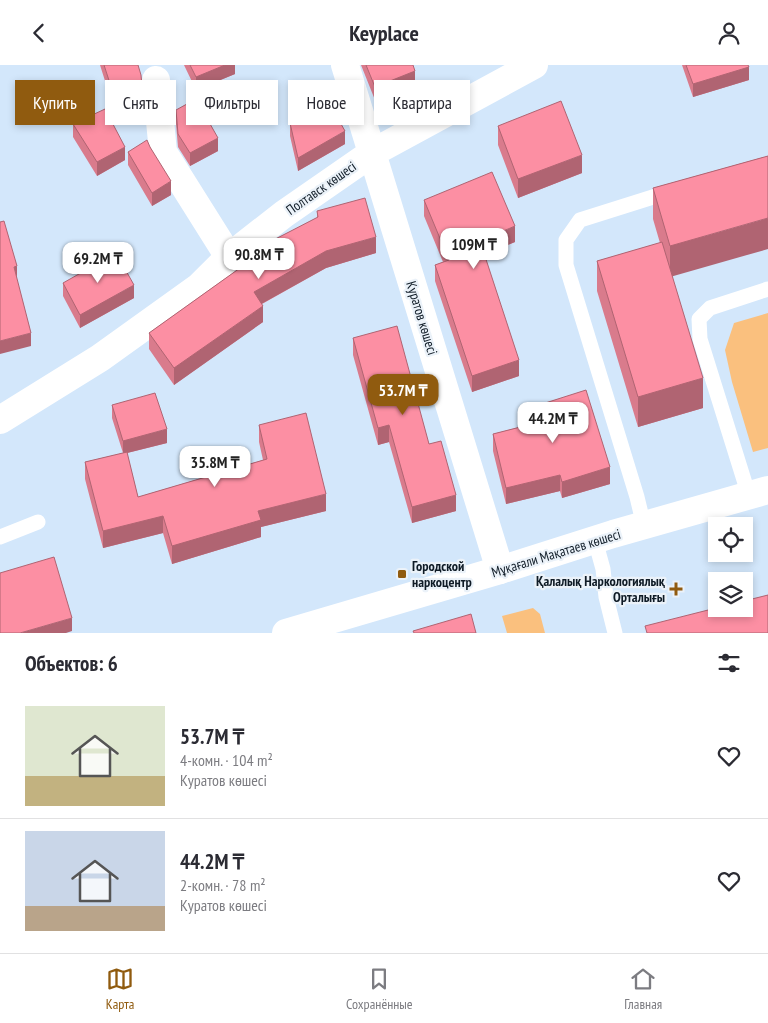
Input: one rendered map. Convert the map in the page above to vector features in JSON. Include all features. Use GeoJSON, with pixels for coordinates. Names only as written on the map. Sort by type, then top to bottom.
{"type":"FeatureCollection","features":[{"type":"Feature","properties":{"kind":"street","name":"Куратов көшесі"},"geometry":{"type":"LineString","coordinates":[[345,65],[500,570]]}},
{"type":"Feature","properties":{"kind":"street","name":"Полтавск көшесі"},"geometry":{"type":"LineString","coordinates":[[0,420],[100,358],[191,293],[230,257],[284,214],[372,153],[534,65]]}},
{"type":"Feature","properties":{"kind":"street"},"geometry":{"type":"LineString","coordinates":[[160,125],[163,152],[230,257]]}},
{"type":"Feature","properties":{"kind":"street","name":"Мұқағали Мақатаев көшесі"},"geometry":{"type":"LineString","coordinates":[[286,633],[644,525],[759,493]]}},
{"type":"Feature","properties":{"kind":"lane"},"geometry":{"type":"LineString","coordinates":[[644,525],[566,265],[566,240],[580,220],[684,188]]}},
{"type":"Feature","properties":{"kind":"lane"},"geometry":{"type":"LineString","coordinates":[[759,493],[700,339],[699,319],[710,308],[768,289]]}},
{"type":"Feature","properties":{"kind":"lane"},"geometry":{"type":"LineString","coordinates":[[0,537],[38,522]]}},
{"type":"Feature","properties":{"kind":"lane"},"geometry":{"type":"LineString","coordinates":[[595,540],[603,569],[606,597],[615,633]]}},
{"type":"Feature","properties":{"kind":"shaded area"},"geometry":{"type":"Polygon","coordinates":[[[768,313],[768,448],[753,452],[732,382],[725,350],[734,323],[768,313]]]}},
{"type":"Feature","properties":{"kind":"shaded area"},"geometry":{"type":"Polygon","coordinates":[[[533,608],[540,614],[545,633],[507,633],[502,616],[533,608]]]}},
{"type":"Feature","properties":{"kind":"building"},"geometry":{"type":"Polygon","coordinates":[[[104,65],[138,65],[141,80],[109,80],[104,65]]]}},
{"type":"Feature","properties":{"kind":"building"},"geometry":{"type":"Polygon","coordinates":[[[190,65],[225,65],[196,77],[190,65]]]}},
{"type":"Feature","properties":{"kind":"building"},"geometry":{"type":"Polygon","coordinates":[[[366,65],[413,65],[415,71],[392,80],[374,80],[374,85],[366,65]]]}},
{"type":"Feature","properties":{"kind":"building"},"geometry":{"type":"Polygon","coordinates":[[[686,65],[748,65],[749,67],[693,84],[686,65]]]}},
{"type":"Feature","properties":{"kind":"building"},"geometry":{"type":"Polygon","coordinates":[[[561,101],[582,155],[518,179],[498,126],[561,101]]]}},
{"type":"Feature","properties":{"kind":"building"},"geometry":{"type":"Polygon","coordinates":[[[186,104],[186,125],[211,125],[218,138],[190,153],[178,134],[176,110],[186,104]]]}},
{"type":"Feature","properties":{"kind":"building"},"geometry":{"type":"Polygon","coordinates":[[[105,109],[105,125],[113,125],[125,147],[97,162],[74,125],[95,125],[95,114],[105,109]]]}},
{"type":"Feature","properties":{"kind":"building"},"geometry":{"type":"Polygon","coordinates":[[[290,125],[342,125],[345,131],[298,158],[290,125]]]}},
{"type":"Feature","properties":{"kind":"building"},"geometry":{"type":"Polygon","coordinates":[[[147,140],[171,181],[152,193],[128,152],[147,140]]]}},
{"type":"Feature","properties":{"kind":"building"},"geometry":{"type":"Polygon","coordinates":[[[768,156],[768,218],[670,246],[653,188],[768,156]]]}},
{"type":"Feature","properties":{"kind":"building"},"geometry":{"type":"Polygon","coordinates":[[[492,172],[515,226],[480,241],[519,360],[472,376],[435,265],[449,260],[424,200],[492,172]]]}},
{"type":"Feature","properties":{"kind":"building"},"geometry":{"type":"Polygon","coordinates":[[[365,198],[376,237],[326,251],[254,292],[263,306],[174,368],[149,333],[261,253],[258,248],[318,217],[317,211],[365,198]]]}},
{"type":"Feature","properties":{"kind":"building"},"geometry":{"type":"Polygon","coordinates":[[[4,221],[17,266],[14,267],[31,333],[0,341],[0,222],[4,221]]]}},
{"type":"Feature","properties":{"kind":"building"},"geometry":{"type":"Polygon","coordinates":[[[662,242],[703,378],[638,397],[597,261],[662,242]]]}},
{"type":"Feature","properties":{"kind":"building"},"geometry":{"type":"Polygon","coordinates":[[[116,253],[134,285],[80,315],[63,283],[116,253]]]}},
{"type":"Feature","properties":{"kind":"building"},"geometry":{"type":"Polygon","coordinates":[[[397,326],[429,444],[441,441],[456,495],[412,507],[389,425],[378,428],[353,338],[397,326]]]}},
{"type":"Feature","properties":{"kind":"building"},"geometry":{"type":"Polygon","coordinates":[[[586,390],[610,467],[562,482],[560,475],[506,488],[493,434],[544,421],[539,405],[586,390]]]}},
{"type":"Feature","properties":{"kind":"building"},"geometry":{"type":"Polygon","coordinates":[[[155,393],[167,429],[123,441],[112,405],[155,393]]]}},
{"type":"Feature","properties":{"kind":"building"},"geometry":{"type":"Polygon","coordinates":[[[306,413],[326,494],[258,511],[261,520],[172,546],[163,516],[103,531],[85,462],[127,452],[138,497],[267,459],[259,425],[306,413]]]}},
{"type":"Feature","properties":{"kind":"building"},"geometry":{"type":"Polygon","coordinates":[[[54,557],[72,618],[20,633],[0,633],[0,573],[54,557]]]}},
{"type":"Feature","properties":{"kind":"building"},"geometry":{"type":"Polygon","coordinates":[[[768,595],[768,633],[647,633],[645,626],[708,610],[708,617],[753,617],[753,599],[768,595]]]}},
{"type":"Feature","properties":{"kind":"building"},"geometry":{"type":"Polygon","coordinates":[[[471,614],[476,633],[414,633],[413,631],[471,614]]]}},
{"type":"Feature","properties":{"kind":"place","name":"Городской наркоцентр"},"geometry":{"type":"Point","coordinates":[402,574]}},
{"type":"Feature","properties":{"kind":"place","name":"Қалалық Наркологиялық Орталығы"},"geometry":{"type":"Point","coordinates":[676,589]}}]}
